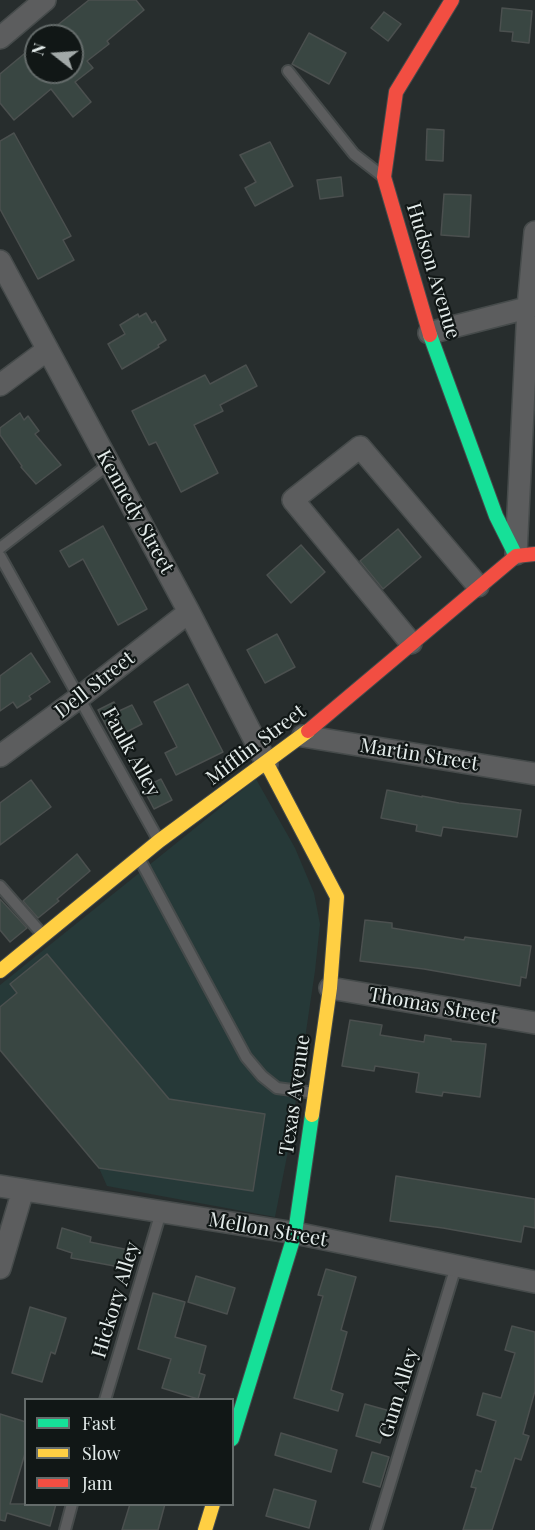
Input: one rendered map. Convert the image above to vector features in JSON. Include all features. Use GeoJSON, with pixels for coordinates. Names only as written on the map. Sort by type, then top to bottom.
{"type":"FeatureCollection","features":[{"type":"Feature","properties":{"kind":"street"},"geometry":{"type":"LineString","coordinates":[[0,38],[45,0]]}},
{"type":"Feature","properties":{"kind":"street","name":"Hudson Avenue"},"geometry":{"type":"LineString","coordinates":[[452,0],[396,92],[384,177],[429,333],[496,516],[526,555]]}},
{"type":"Feature","properties":{"kind":"street"},"geometry":{"type":"LineString","coordinates":[[526,555],[531,307],[535,232]]}},
{"type":"Feature","properties":{"kind":"street","name":"Kennedy Street"},"geometry":{"type":"LineString","coordinates":[[0,261],[189,612],[267,764]]}},
{"type":"Feature","properties":{"kind":"street"},"geometry":{"type":"LineString","coordinates":[[429,333],[531,307]]}},
{"type":"Feature","properties":{"kind":"street"},"geometry":{"type":"LineString","coordinates":[[0,385],[47,350]]}},
{"type":"Feature","properties":{"kind":"street"},"geometry":{"type":"LineString","coordinates":[[411,643],[293,500],[360,447],[478,586]]}},
{"type":"Feature","properties":{"kind":"street","name":"Mifflin Street"},"geometry":{"type":"LineString","coordinates":[[0,970],[44,937],[159,841],[303,736],[478,586],[526,555]]}},
{"type":"Feature","properties":{"kind":"street","name":"Dell Street"},"geometry":{"type":"LineString","coordinates":[[0,756],[189,612]]}},
{"type":"Feature","properties":{"kind":"street","name":"Martin Street"},"geometry":{"type":"LineString","coordinates":[[303,736],[535,774]]}},
{"type":"Feature","properties":{"kind":"street","name":"Texas Avenue"},"geometry":{"type":"LineString","coordinates":[[234,1432],[295,1233],[330,988],[337,897],[267,764]]}},
{"type":"Feature","properties":{"kind":"street","name":"Thomas Street"},"geometry":{"type":"LineString","coordinates":[[330,988],[535,1023]]}},
{"type":"Feature","properties":{"kind":"street","name":"Mellon Street"},"geometry":{"type":"LineString","coordinates":[[0,1186],[295,1233],[535,1282]]}},
{"type":"Feature","properties":{"kind":"street"},"geometry":{"type":"LineString","coordinates":[[0,1268],[23,1190]]}},
{"type":"Feature","properties":{"kind":"street"},"geometry":{"type":"LineString","coordinates":[[205,1530],[212,1506]]}},
{"type":"Feature","properties":{"kind":"lane"},"geometry":{"type":"LineString","coordinates":[[288,70],[354,154],[384,177]]}},
{"type":"Feature","properties":{"kind":"lane"},"geometry":{"type":"LineString","coordinates":[[0,548],[109,464]]}},
{"type":"Feature","properties":{"kind":"lane","name":"Faulk Alley"},"geometry":{"type":"LineString","coordinates":[[0,556],[159,841]]}},
{"type":"Feature","properties":{"kind":"lane"},"geometry":{"type":"LineString","coordinates":[[139,858],[246,1057],[262,1077],[277,1088],[315,1093]]}},
{"type":"Feature","properties":{"kind":"lane"},"geometry":{"type":"LineString","coordinates":[[0,886],[44,937]]}},
{"type":"Feature","properties":{"kind":"lane","name":"Hickory Alley"},"geometry":{"type":"LineString","coordinates":[[106,1398],[161,1212]]}},
{"type":"Feature","properties":{"kind":"lane","name":"Gum Alley"},"geometry":{"type":"LineString","coordinates":[[376,1530],[456,1266]]}},
{"type":"Feature","properties":{"kind":"lane"},"geometry":{"type":"LineString","coordinates":[[65,1530],[71,1506]]}},
{"type":"Feature","properties":{"kind":"shaded area"},"geometry":{"type":"Polygon","coordinates":[[[256,779],[295,848],[314,893],[320,924],[289,1146],[275,1217],[107,1186],[99,1168],[0,1050],[0,985],[256,779]]]}},
{"type":"Feature","properties":{"kind":"building"},"geometry":{"type":"Polygon","coordinates":[[[89,0],[136,0],[144,10],[107,41],[109,44],[87,61],[93,68],[84,75],[84,24],[59,24],[89,0]]]}},
{"type":"Feature","properties":{"kind":"building"},"geometry":{"type":"Polygon","coordinates":[[[502,8],[532,11],[529,43],[512,41],[513,32],[500,31],[502,8]]]}},
{"type":"Feature","properties":{"kind":"building"},"geometry":{"type":"Polygon","coordinates":[[[384,12],[401,24],[388,41],[371,28],[384,12]]]}},
{"type":"Feature","properties":{"kind":"building"},"geometry":{"type":"Polygon","coordinates":[[[309,33],[346,53],[329,84],[292,64],[309,33]]]}},
{"type":"Feature","properties":{"kind":"building"},"geometry":{"type":"Polygon","coordinates":[[[24,54],[24,84],[77,84],[91,102],[73,117],[51,89],[14,120],[0,103],[0,74],[24,54]]]}},
{"type":"Feature","properties":{"kind":"building"},"geometry":{"type":"Polygon","coordinates":[[[427,129],[444,130],[443,161],[426,160],[427,129]]]}},
{"type":"Feature","properties":{"kind":"building"},"geometry":{"type":"Polygon","coordinates":[[[14,133],[71,236],[63,240],[74,260],[38,279],[0,209],[0,141],[14,133]]]}},
{"type":"Feature","properties":{"kind":"building"},"geometry":{"type":"Polygon","coordinates":[[[270,142],[293,186],[255,206],[245,188],[256,182],[240,155],[270,142]]]}},
{"type":"Feature","properties":{"kind":"building"},"geometry":{"type":"Polygon","coordinates":[[[341,177],[343,196],[320,199],[317,180],[341,177]]]}},
{"type":"Feature","properties":{"kind":"building"},"geometry":{"type":"Polygon","coordinates":[[[444,194],[471,195],[469,237],[441,235],[444,194]]]}},
{"type":"Feature","properties":{"kind":"building"},"geometry":{"type":"Polygon","coordinates":[[[146,313],[152,323],[155,321],[166,340],[158,345],[159,347],[122,369],[108,344],[125,334],[120,325],[138,314],[139,317],[146,313]]]}},
{"type":"Feature","properties":{"kind":"building"},"geometry":{"type":"Polygon","coordinates":[[[246,365],[257,386],[220,405],[223,411],[194,425],[218,473],[181,492],[156,442],[149,445],[132,411],[205,375],[210,384],[246,365]]]}},
{"type":"Feature","properties":{"kind":"building"},"geometry":{"type":"Polygon","coordinates":[[[20,413],[24,420],[28,416],[39,431],[35,434],[61,465],[36,484],[21,467],[0,435],[0,428],[20,413]]]}},
{"type":"Feature","properties":{"kind":"building"},"geometry":{"type":"Polygon","coordinates":[[[103,526],[147,609],[118,625],[83,559],[69,567],[60,551],[103,526]]]}},
{"type":"Feature","properties":{"kind":"building"},"geometry":{"type":"Polygon","coordinates":[[[398,529],[421,557],[383,589],[360,561],[398,529]]]}},
{"type":"Feature","properties":{"kind":"building"},"geometry":{"type":"Polygon","coordinates":[[[301,545],[325,572],[291,603],[267,575],[301,545]]]}},
{"type":"Feature","properties":{"kind":"building"},"geometry":{"type":"Polygon","coordinates":[[[277,634],[295,667],[265,683],[247,650],[277,634]]]}},
{"type":"Feature","properties":{"kind":"building"},"geometry":{"type":"Polygon","coordinates":[[[31,653],[50,682],[29,696],[31,699],[17,708],[13,702],[0,711],[0,676],[31,653]]]}},
{"type":"Feature","properties":{"kind":"building"},"geometry":{"type":"Polygon","coordinates":[[[188,684],[223,752],[176,775],[165,753],[177,747],[154,702],[188,684]]]}},
{"type":"Feature","properties":{"kind":"building"},"geometry":{"type":"Polygon","coordinates":[[[114,702],[119,711],[132,705],[142,724],[113,739],[98,710],[114,702]]]}},
{"type":"Feature","properties":{"kind":"building"},"geometry":{"type":"Polygon","coordinates":[[[161,779],[172,800],[154,809],[143,788],[161,779]]]}},
{"type":"Feature","properties":{"kind":"building"},"geometry":{"type":"Polygon","coordinates":[[[31,780],[51,807],[0,845],[0,803],[31,780]]]}},
{"type":"Feature","properties":{"kind":"building"},"geometry":{"type":"Polygon","coordinates":[[[387,790],[459,803],[521,810],[517,837],[443,827],[441,836],[416,831],[417,825],[381,818],[387,790]]]}},
{"type":"Feature","properties":{"kind":"building"},"geometry":{"type":"Polygon","coordinates":[[[77,854],[90,871],[38,918],[23,901],[77,854]]]}},
{"type":"Feature","properties":{"kind":"building"},"geometry":{"type":"Polygon","coordinates":[[[0,899],[27,928],[10,942],[0,930],[0,899]]]}},
{"type":"Feature","properties":{"kind":"building"},"geometry":{"type":"Polygon","coordinates":[[[365,920],[392,923],[392,928],[464,940],[465,937],[531,946],[526,978],[521,977],[520,986],[424,969],[360,961],[365,920]]]}},
{"type":"Feature","properties":{"kind":"building"},"geometry":{"type":"Polygon","coordinates":[[[47,954],[169,1099],[265,1114],[253,1191],[99,1168],[0,1050],[0,1007],[17,993],[10,984],[47,954]]]}},
{"type":"Feature","properties":{"kind":"building"},"geometry":{"type":"Polygon","coordinates":[[[350,1020],[382,1025],[380,1035],[424,1042],[425,1035],[451,1039],[451,1041],[486,1044],[480,1097],[443,1092],[442,1096],[416,1092],[419,1073],[375,1066],[374,1071],[342,1066],[350,1020]]]}},
{"type":"Feature","properties":{"kind":"building"},"geometry":{"type":"Polygon","coordinates":[[[396,1176],[535,1199],[535,1228],[524,1226],[521,1242],[390,1221],[396,1176]]]}},
{"type":"Feature","properties":{"kind":"building"},"geometry":{"type":"Polygon","coordinates":[[[62,1228],[91,1237],[90,1242],[129,1250],[125,1268],[71,1258],[72,1253],[57,1248],[62,1228]]]}},
{"type":"Feature","properties":{"kind":"building"},"geometry":{"type":"Polygon","coordinates":[[[326,1269],[356,1277],[341,1330],[347,1332],[331,1390],[343,1394],[338,1411],[294,1398],[323,1296],[318,1295],[326,1269]]]}},
{"type":"Feature","properties":{"kind":"building"},"geometry":{"type":"Polygon","coordinates":[[[196,1276],[235,1288],[227,1314],[188,1302],[196,1276]]]}},
{"type":"Feature","properties":{"kind":"building"},"geometry":{"type":"Polygon","coordinates":[[[153,1293],[185,1302],[175,1337],[206,1346],[199,1373],[205,1375],[198,1398],[162,1388],[171,1359],[138,1349],[153,1293]]]}},
{"type":"Feature","properties":{"kind":"building"},"geometry":{"type":"Polygon","coordinates":[[[30,1307],[66,1318],[55,1354],[51,1352],[42,1382],[12,1373],[30,1307]]]}},
{"type":"Feature","properties":{"kind":"building"},"geometry":{"type":"Polygon","coordinates":[[[512,1326],[535,1332],[535,1391],[523,1434],[529,1436],[521,1460],[515,1458],[492,1530],[463,1530],[476,1488],[471,1487],[476,1470],[481,1472],[496,1421],[477,1415],[483,1393],[501,1398],[515,1353],[505,1350],[512,1326]]]}},
{"type":"Feature","properties":{"kind":"building"},"geometry":{"type":"Polygon","coordinates":[[[365,1404],[390,1411],[380,1443],[356,1436],[365,1404]]]}},
{"type":"Feature","properties":{"kind":"building"},"geometry":{"type":"Polygon","coordinates":[[[0,1414],[24,1421],[24,1457],[10,1504],[55,1506],[50,1526],[7,1513],[5,1521],[0,1520],[0,1414]]]}},
{"type":"Feature","properties":{"kind":"building"},"geometry":{"type":"Polygon","coordinates":[[[281,1433],[337,1450],[331,1472],[275,1455],[281,1433]]]}},
{"type":"Feature","properties":{"kind":"building"},"geometry":{"type":"Polygon","coordinates":[[[372,1452],[389,1457],[380,1487],[363,1482],[372,1452]]]}},
{"type":"Feature","properties":{"kind":"building"},"geometry":{"type":"Polygon","coordinates":[[[274,1489],[316,1501],[309,1528],[266,1516],[274,1489]]]}},
{"type":"Feature","properties":{"kind":"building"},"geometry":{"type":"Polygon","coordinates":[[[129,1506],[164,1506],[158,1530],[122,1530],[129,1506]]]}},
{"type":"Feature","properties":{"kind":"traffic: fast"},"geometry":{"type":"LineString","coordinates":[[430,335],[496,516],[516,556]]}},
{"type":"Feature","properties":{"kind":"traffic: fast"},"geometry":{"type":"LineString","coordinates":[[234,1432],[295,1233],[312,1115]]}},
{"type":"Feature","properties":{"kind":"traffic: slow"},"geometry":{"type":"LineString","coordinates":[[0,971],[159,841],[308,731]]}},
{"type":"Feature","properties":{"kind":"traffic: slow"},"geometry":{"type":"LineString","coordinates":[[267,764],[337,897],[330,988],[312,1115]]}},
{"type":"Feature","properties":{"kind":"traffic: slow"},"geometry":{"type":"LineString","coordinates":[[205,1530],[212,1506]]}},
{"type":"Feature","properties":{"kind":"traffic: jam"},"geometry":{"type":"LineString","coordinates":[[430,335],[384,177],[396,92],[452,0]]}},
{"type":"Feature","properties":{"kind":"traffic: jam"},"geometry":{"type":"LineString","coordinates":[[308,731],[516,556],[535,554]]}}]}
